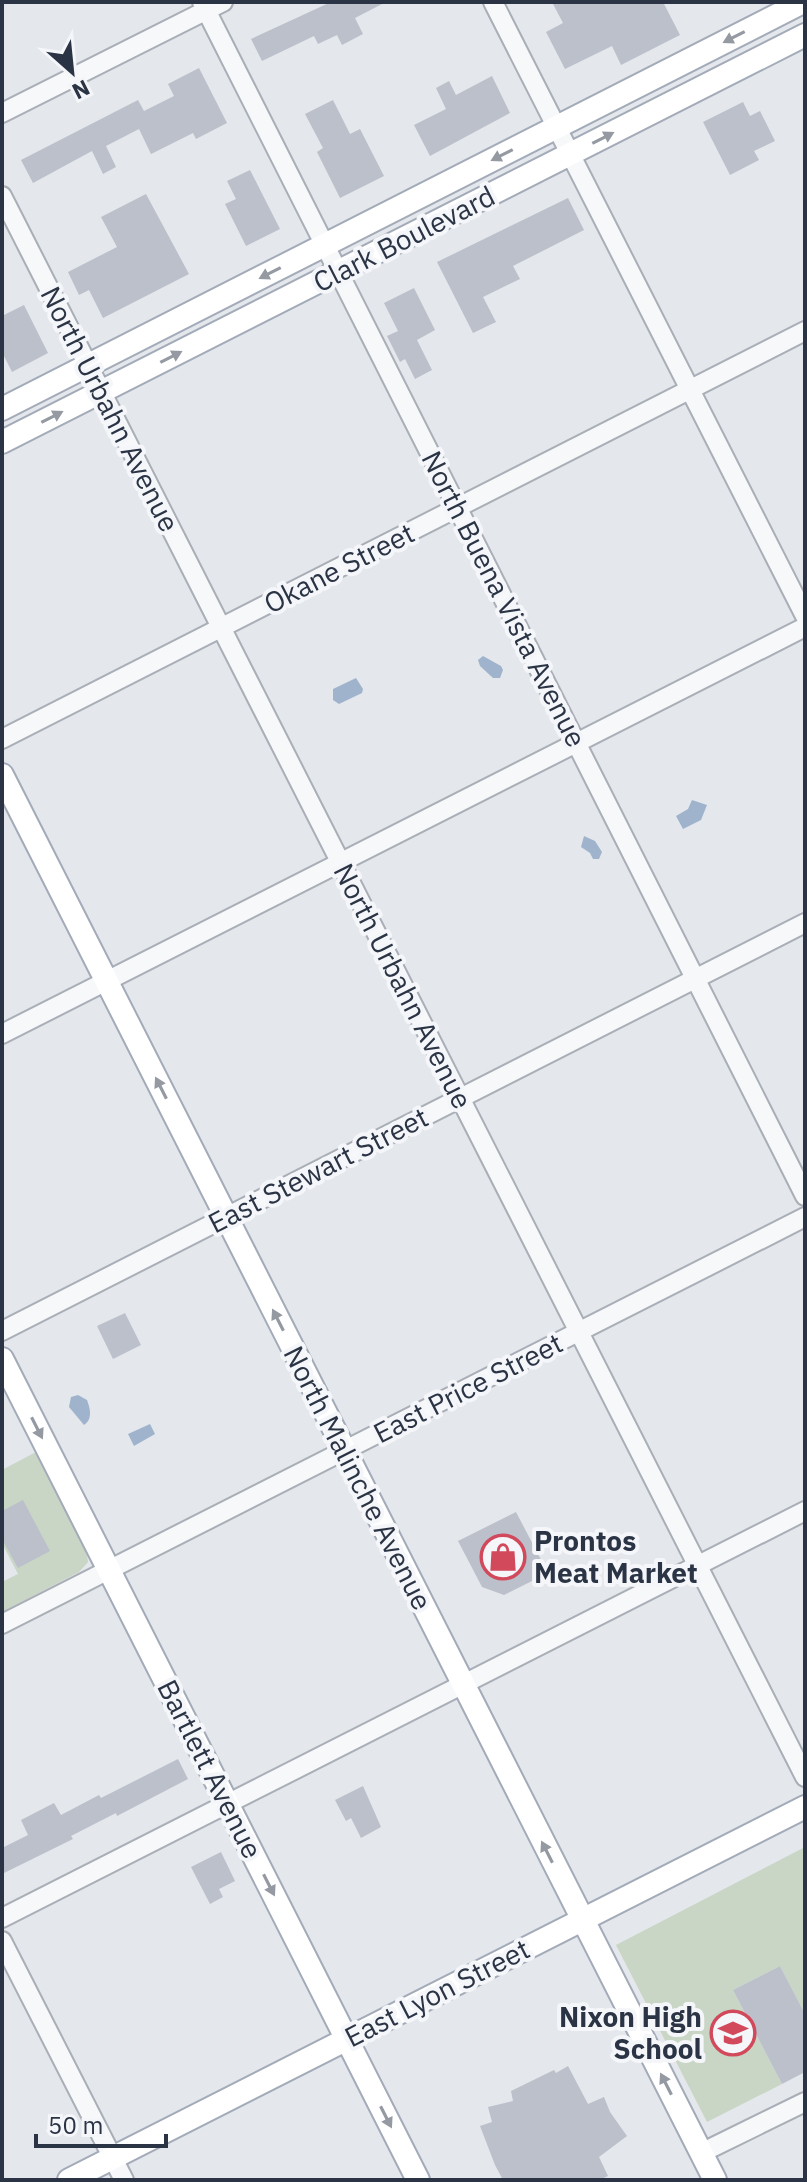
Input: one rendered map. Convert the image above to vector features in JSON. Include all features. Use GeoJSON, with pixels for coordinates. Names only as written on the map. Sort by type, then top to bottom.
{"type":"FeatureCollection","features":[{"type":"Feature","properties":{"kind":"main road","name":"Clark Boulevard"},"geometry":{"type":"LineString","coordinates":[[2,409],[796,4]]}},
{"type":"Feature","properties":{"kind":"main road","name":"Clark Boulevard"},"geometry":{"type":"LineString","coordinates":[[2,442],[805,35]]}},
{"type":"Feature","properties":{"kind":"main road","name":"North Malinche Avenue"},"geometry":{"type":"LineString","coordinates":[[2,775],[715,2180]]}},
{"type":"Feature","properties":{"kind":"main road","name":"Bartlett Avenue"},"geometry":{"type":"LineString","coordinates":[[2,1359],[418,2180]]}},
{"type":"Feature","properties":{"kind":"main road","name":"East Lyon Street"},"geometry":{"type":"LineString","coordinates":[[69,2180],[805,1807]]}},
{"type":"Feature","properties":{"kind":"street"},"geometry":{"type":"LineString","coordinates":[[493,2],[805,616]]}},
{"type":"Feature","properties":{"kind":"street"},"geometry":{"type":"LineString","coordinates":[[796,4],[805,28]]}},
{"type":"Feature","properties":{"kind":"street"},"geometry":{"type":"LineString","coordinates":[[2,113],[210,5]]}},
{"type":"Feature","properties":{"kind":"street","name":"North Buena Vista Avenue"},"geometry":{"type":"LineString","coordinates":[[210,5],[325,245],[805,1196]]}},
{"type":"Feature","properties":{"kind":"street","name":"North Urbahn Avenue"},"geometry":{"type":"LineString","coordinates":[[2,196],[805,1777]]}},
{"type":"Feature","properties":{"kind":"street","name":"Okane Street"},"geometry":{"type":"LineString","coordinates":[[2,739],[805,331]]}},
{"type":"Feature","properties":{"kind":"street"},"geometry":{"type":"LineString","coordinates":[[2,1034],[805,627]]}},
{"type":"Feature","properties":{"kind":"street","name":"East Stewart Street"},"geometry":{"type":"LineString","coordinates":[[2,1331],[805,923]]}},
{"type":"Feature","properties":{"kind":"street","name":"East Price Street"},"geometry":{"type":"LineString","coordinates":[[2,1624],[805,1217]]}},
{"type":"Feature","properties":{"kind":"street"},"geometry":{"type":"LineString","coordinates":[[2,1918],[805,1511]]}},
{"type":"Feature","properties":{"kind":"street"},"geometry":{"type":"LineString","coordinates":[[2,1941],[124,2180]]}},
{"type":"Feature","properties":{"kind":"street"},"geometry":{"type":"LineString","coordinates":[[701,2153],[805,2102]]}},
{"type":"Feature","properties":{"kind":"green space"},"geometry":{"type":"Polygon","coordinates":[[[36,1452],[86,1548],[88,1562],[79,1572],[2,1612],[2,1582],[18,1574],[2,1543],[2,1470],[36,1452]]]}},
{"type":"Feature","properties":{"kind":"green space","name":"Nixon High School"},"geometry":{"type":"Polygon","coordinates":[[[805,1847],[805,2014],[780,1966],[733,1990],[782,2084],[707,2122],[616,1945],[805,1847]]]}},
{"type":"Feature","properties":{"kind":"water"},"geometry":{"type":"Polygon","coordinates":[[[483,656],[501,666],[500,678],[493,678],[480,666],[478,660],[483,656]]]}},
{"type":"Feature","properties":{"kind":"water"},"geometry":{"type":"Polygon","coordinates":[[[356,678],[363,689],[362,693],[339,704],[333,700],[333,689],[356,678]]]}},
{"type":"Feature","properties":{"kind":"water"},"geometry":{"type":"Polygon","coordinates":[[[692,800],[707,805],[701,820],[683,829],[676,816],[688,809],[692,800]]]}},
{"type":"Feature","properties":{"kind":"water"},"geometry":{"type":"Polygon","coordinates":[[[584,836],[595,841],[602,852],[599,859],[593,859],[581,847],[584,836]]]}},
{"type":"Feature","properties":{"kind":"water"},"geometry":{"type":"Polygon","coordinates":[[[78,1395],[87,1400],[89,1406],[90,1417],[84,1425],[69,1407],[71,1397],[78,1395]]]}},
{"type":"Feature","properties":{"kind":"water"},"geometry":{"type":"Polygon","coordinates":[[[150,1424],[155,1434],[134,1446],[128,1434],[150,1424]]]}},
{"type":"Feature","properties":{"kind":"building"},"geometry":{"type":"Polygon","coordinates":[[[331,2],[386,2],[355,18],[363,34],[342,45],[337,35],[318,44],[314,36],[262,61],[251,39],[331,2]]]}},
{"type":"Feature","properties":{"kind":"building"},"geometry":{"type":"Polygon","coordinates":[[[552,2],[663,2],[680,35],[621,65],[612,46],[565,69],[546,32],[563,23],[552,2]]]}},
{"type":"Feature","properties":{"kind":"building"},"geometry":{"type":"Polygon","coordinates":[[[199,68],[227,123],[196,139],[193,133],[151,154],[139,129],[106,146],[116,167],[103,174],[92,151],[33,183],[21,160],[138,100],[144,111],[174,96],[168,84],[199,68]]]}},
{"type":"Feature","properties":{"kind":"building"},"geometry":{"type":"Polygon","coordinates":[[[492,76],[510,113],[430,156],[414,125],[446,109],[436,88],[449,81],[456,95],[492,76]]]}},
{"type":"Feature","properties":{"kind":"building"},"geometry":{"type":"Polygon","coordinates":[[[333,100],[350,134],[360,129],[384,176],[340,198],[317,152],[323,148],[305,114],[333,100]]]}},
{"type":"Feature","properties":{"kind":"building"},"geometry":{"type":"Polygon","coordinates":[[[743,102],[750,116],[760,111],[775,141],[754,151],[759,160],[730,175],[703,122],[743,102]]]}},
{"type":"Feature","properties":{"kind":"building"},"geometry":{"type":"Polygon","coordinates":[[[250,170],[280,229],[246,246],[225,204],[236,199],[227,181],[250,170]]]}},
{"type":"Feature","properties":{"kind":"building"},"geometry":{"type":"Polygon","coordinates":[[[146,194],[189,274],[103,318],[89,290],[79,295],[68,272],[117,247],[101,217],[146,194]]]}},
{"type":"Feature","properties":{"kind":"building"},"geometry":{"type":"Polygon","coordinates":[[[568,198],[584,230],[513,266],[520,279],[483,297],[496,322],[473,333],[437,262],[568,198]]]}},
{"type":"Feature","properties":{"kind":"building"},"geometry":{"type":"Polygon","coordinates":[[[414,288],[435,330],[417,340],[432,370],[415,379],[405,359],[400,362],[387,336],[398,331],[384,303],[414,288]]]}},
{"type":"Feature","properties":{"kind":"building"},"geometry":{"type":"Polygon","coordinates":[[[24,305],[48,353],[12,372],[2,352],[2,316],[24,305]]]}},
{"type":"Feature","properties":{"kind":"building"},"geometry":{"type":"Polygon","coordinates":[[[125,1313],[141,1345],[113,1359],[97,1326],[125,1313]]]}},
{"type":"Feature","properties":{"kind":"building"},"geometry":{"type":"Polygon","coordinates":[[[23,1500],[50,1551],[18,1568],[2,1539],[2,1511],[23,1500]]]}},
{"type":"Feature","properties":{"kind":"building","name":"Prontos Meat Market"},"geometry":{"type":"Polygon","coordinates":[[[516,1512],[548,1573],[504,1595],[482,1587],[458,1541],[516,1512]]]}},
{"type":"Feature","properties":{"kind":"building"},"geometry":{"type":"Polygon","coordinates":[[[178,1759],[188,1779],[117,1816],[116,1813],[71,1836],[73,1839],[2,1874],[2,1848],[28,1835],[21,1820],[54,1803],[61,1815],[178,1759]]]}},
{"type":"Feature","properties":{"kind":"building"},"geometry":{"type":"Polygon","coordinates":[[[363,1786],[381,1827],[361,1838],[351,1818],[346,1821],[335,1800],[363,1786]]]}},
{"type":"Feature","properties":{"kind":"building"},"geometry":{"type":"Polygon","coordinates":[[[221,1852],[235,1881],[219,1889],[223,1897],[210,1904],[191,1867],[221,1852]]]}},
{"type":"Feature","properties":{"kind":"building"},"geometry":{"type":"Polygon","coordinates":[[[780,1966],[805,2014],[805,2072],[782,2084],[733,1990],[780,1966]]]}},
{"type":"Feature","properties":{"kind":"building"},"geometry":{"type":"Polygon","coordinates":[[[568,2066],[588,2104],[604,2097],[610,2112],[627,2136],[599,2157],[608,2176],[599,2180],[503,2180],[480,2126],[492,2122],[488,2107],[513,2101],[511,2091],[568,2066]]]}},
{"type":"Feature","properties":{"kind":"place","name":"Prontos Meat Market"},"geometry":{"type":"Point","coordinates":[503,1557]}},
{"type":"Feature","properties":{"kind":"place","name":"Nixon High School"},"geometry":{"type":"Point","coordinates":[733,2033]}}]}
